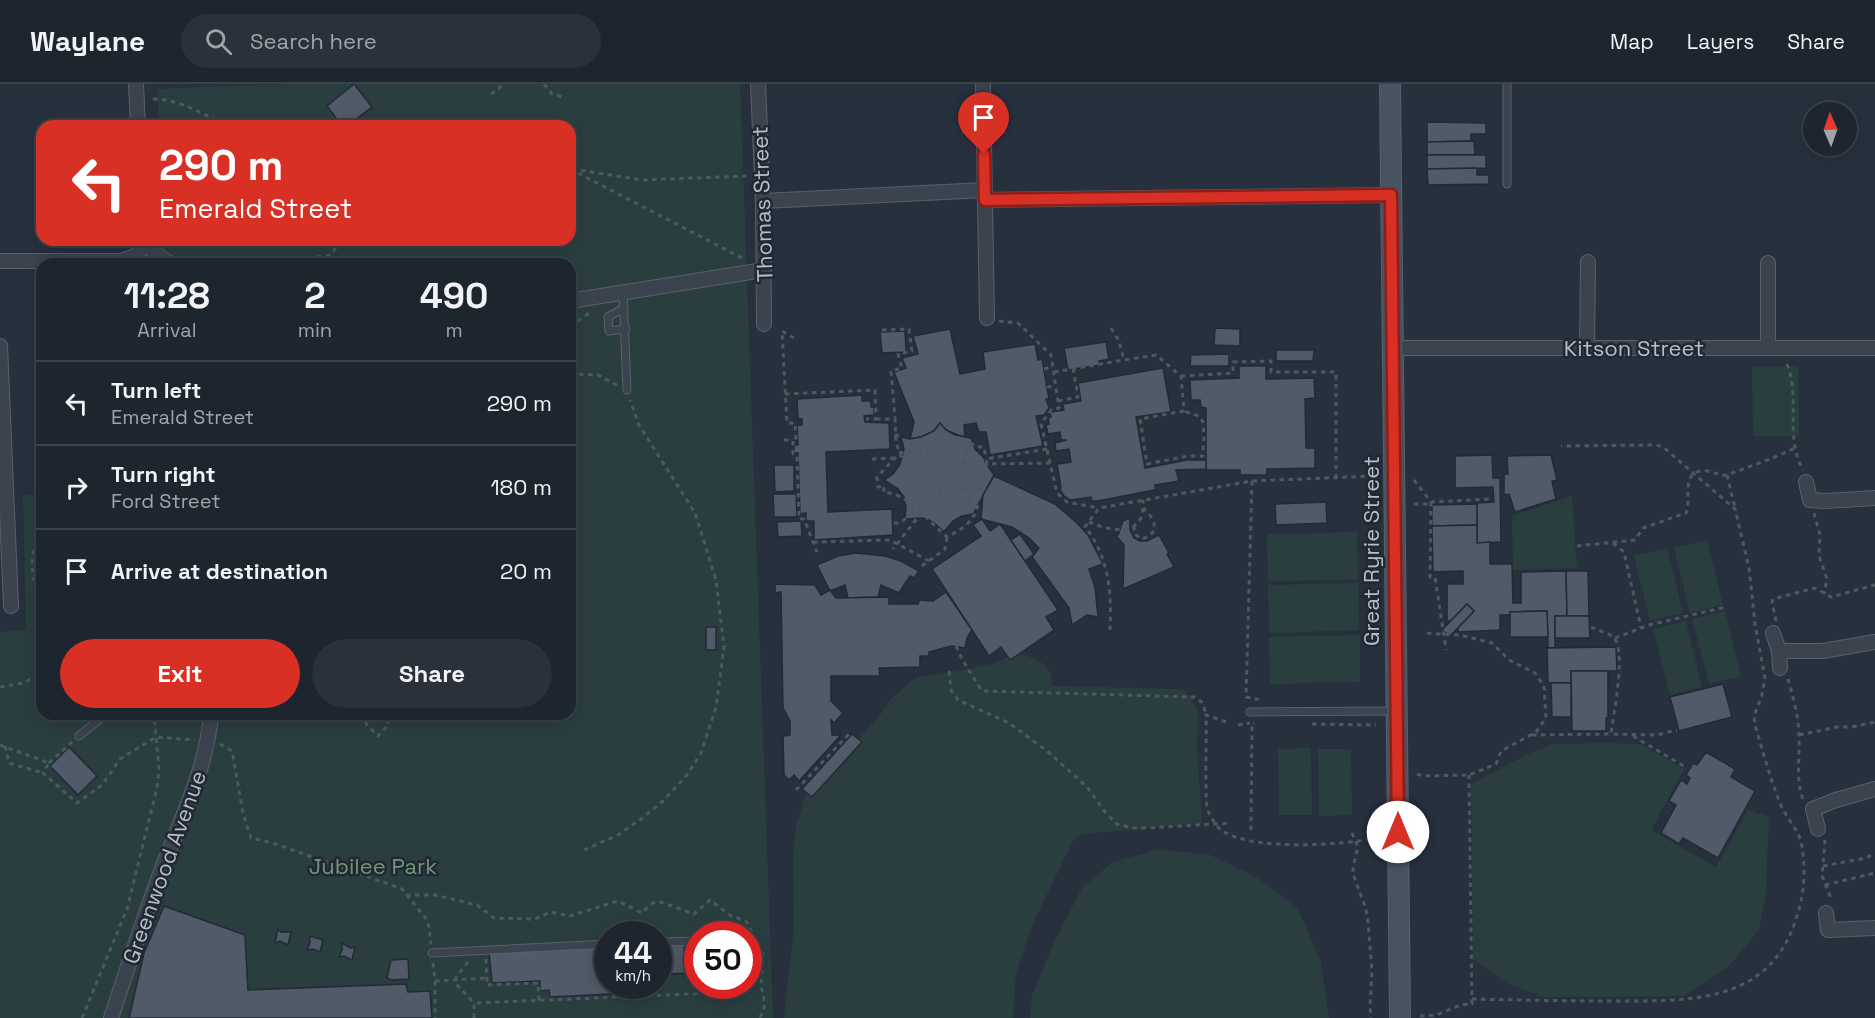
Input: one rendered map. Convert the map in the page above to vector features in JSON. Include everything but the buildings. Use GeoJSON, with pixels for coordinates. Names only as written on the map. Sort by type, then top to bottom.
{"type":"FeatureCollection","features":[{"type":"Feature","properties":{"kind":"main road","name":"Great Ryrie Street"},"geometry":{"type":"LineString","coordinates":[[1390,84],[1400,1018]]}},
{"type":"Feature","properties":{"kind":"street"},"geometry":{"type":"LineString","coordinates":[[136,84],[138,120]]}},
{"type":"Feature","properties":{"kind":"street","name":"Thomas Street"},"geometry":{"type":"LineString","coordinates":[[758,84],[763,201],[764,324]]}},
{"type":"Feature","properties":{"kind":"street"},"geometry":{"type":"LineString","coordinates":[[983,84],[986,321]]}},
{"type":"Feature","properties":{"kind":"street"},"geometry":{"type":"LineString","coordinates":[[763,201],[985,195],[1391,195]]}},
{"type":"Feature","properties":{"kind":"street"},"geometry":{"type":"LineString","coordinates":[[129,258],[135,256],[144,246]]}},
{"type":"Feature","properties":{"kind":"street"},"geometry":{"type":"LineString","coordinates":[[150,246],[161,258]]}},
{"type":"Feature","properties":{"kind":"street"},"geometry":{"type":"LineString","coordinates":[[0,261],[36,261]]}},
{"type":"Feature","properties":{"kind":"street"},"geometry":{"type":"LineString","coordinates":[[1587,348],[1588,262]]}},
{"type":"Feature","properties":{"kind":"street"},"geometry":{"type":"LineString","coordinates":[[1768,263],[1768,348]]}},
{"type":"Feature","properties":{"kind":"street"},"geometry":{"type":"LineString","coordinates":[[576,300],[764,270]]}},
{"type":"Feature","properties":{"kind":"street"},"geometry":{"type":"LineString","coordinates":[[0,346],[11,606]]}},
{"type":"Feature","properties":{"kind":"street","name":"Kitson Street"},"geometry":{"type":"LineString","coordinates":[[1394,348],[1875,348]]}},
{"type":"Feature","properties":{"kind":"street"},"geometry":{"type":"LineString","coordinates":[[1806,482],[1810,500],[1875,498]]}},
{"type":"Feature","properties":{"kind":"street"},"geometry":{"type":"LineString","coordinates":[[1773,633],[1779,651],[1780,668]]}},
{"type":"Feature","properties":{"kind":"street"},"geometry":{"type":"LineString","coordinates":[[1779,651],[1823,651],[1875,642]]}},
{"type":"Feature","properties":{"kind":"street","name":"Greenwood Avenue"},"geometry":{"type":"LineString","coordinates":[[111,1018],[198,775],[210,720]]}},
{"type":"Feature","properties":{"kind":"street"},"geometry":{"type":"LineString","coordinates":[[1818,829],[1813,809],[1875,789]]}},
{"type":"Feature","properties":{"kind":"street"},"geometry":{"type":"LineString","coordinates":[[1826,913],[1828,937],[1875,928]]}},
{"type":"Feature","properties":{"kind":"lane"},"geometry":{"type":"LineString","coordinates":[[1506,84],[1507,184]]}},
{"type":"Feature","properties":{"kind":"lane"},"geometry":{"type":"LineString","coordinates":[[623,292],[627,390]]}},
{"type":"Feature","properties":{"kind":"lane"},"geometry":{"type":"LineString","coordinates":[[624,308],[608,316],[609,331],[626,329]]}},
{"type":"Feature","properties":{"kind":"lane"},"geometry":{"type":"LineString","coordinates":[[1250,712],[1398,711]]}},
{"type":"Feature","properties":{"kind":"lane"},"geometry":{"type":"LineString","coordinates":[[79,736],[99,720]]}},
{"type":"Feature","properties":{"kind":"lane"},"geometry":{"type":"LineString","coordinates":[[432,953],[594,945]]}},
{"type":"Feature","properties":{"kind":"path"},"geometry":{"type":"LineString","coordinates":[[491,94],[499,89],[501,84]]}},
{"type":"Feature","properties":{"kind":"path"},"geometry":{"type":"LineString","coordinates":[[544,84],[552,94],[562,97]]}},
{"type":"Feature","properties":{"kind":"path"},"geometry":{"type":"LineString","coordinates":[[153,99],[179,103],[215,120]]}},
{"type":"Feature","properties":{"kind":"path"},"geometry":{"type":"LineString","coordinates":[[576,170],[642,180],[762,175]]}},
{"type":"Feature","properties":{"kind":"path"},"geometry":{"type":"LineString","coordinates":[[576,172],[764,270]]}},
{"type":"Feature","properties":{"kind":"path"},"geometry":{"type":"LineString","coordinates":[[317,257],[330,255],[337,246]]}},
{"type":"Feature","properties":{"kind":"path"},"geometry":{"type":"LineString","coordinates":[[986,321],[1015,321],[1048,351],[1059,408],[1051,410],[1041,424],[1054,488],[1060,498],[1075,504],[1100,508],[1252,481],[1374,476]]}},
{"type":"Feature","properties":{"kind":"path"},"geometry":{"type":"LineString","coordinates":[[1111,328],[1119,341],[1124,360]]}},
{"type":"Feature","properties":{"kind":"path"},"geometry":{"type":"LineString","coordinates":[[882,330],[909,329],[912,351],[898,354],[902,368],[891,371],[898,456],[919,508],[947,537]]}},
{"type":"Feature","properties":{"kind":"path"},"geometry":{"type":"LineString","coordinates":[[794,338],[782,331],[786,423],[795,423],[796,440],[793,440],[793,454],[796,457],[799,519],[804,519],[817,552]]}},
{"type":"Feature","properties":{"kind":"path"},"geometry":{"type":"LineString","coordinates":[[1044,369],[1073,368],[1156,355],[1181,376],[1233,373],[1233,362],[1271,361],[1271,372],[1336,372],[1336,478]]}},
{"type":"Feature","properties":{"kind":"path"},"geometry":{"type":"LineString","coordinates":[[1787,364],[1793,382],[1792,420],[1795,448],[1806,482]]}},
{"type":"Feature","properties":{"kind":"path"},"geometry":{"type":"LineString","coordinates":[[1058,401],[1078,397],[1073,368]]}},
{"type":"Feature","properties":{"kind":"path"},"geometry":{"type":"LineString","coordinates":[[576,374],[598,375],[627,390],[639,425],[695,513],[716,580],[723,647],[716,707],[701,753],[687,775],[663,801],[641,819],[618,835],[584,850]]}},
{"type":"Feature","properties":{"kind":"path"},"geometry":{"type":"LineString","coordinates":[[1181,376],[1184,411]]}},
{"type":"Feature","properties":{"kind":"path"},"geometry":{"type":"LineString","coordinates":[[1047,387],[1056,386]]}},
{"type":"Feature","properties":{"kind":"path"},"geometry":{"type":"LineString","coordinates":[[785,394],[875,390],[876,419]]}},
{"type":"Feature","properties":{"kind":"path"},"geometry":{"type":"LineString","coordinates":[[1184,411],[1199,416],[1203,422],[1203,456],[1188,456],[1147,464],[1140,420],[1184,411]]}},
{"type":"Feature","properties":{"kind":"path"},"geometry":{"type":"LineString","coordinates":[[866,419],[895,419]]}},
{"type":"Feature","properties":{"kind":"path"},"geometry":{"type":"LineString","coordinates":[[895,434],[948,469]]}},
{"type":"Feature","properties":{"kind":"path"},"geometry":{"type":"LineString","coordinates":[[784,440],[793,440]]}},
{"type":"Feature","properties":{"kind":"path"},"geometry":{"type":"LineString","coordinates":[[963,464],[971,443]]}},
{"type":"Feature","properties":{"kind":"path"},"geometry":{"type":"LineString","coordinates":[[872,459],[971,443],[976,447],[984,447],[987,464],[981,478],[977,512],[968,525],[947,537]]}},
{"type":"Feature","properties":{"kind":"path"},"geometry":{"type":"LineString","coordinates":[[1561,446],[1659,446],[1665,448],[1735,509]]}},
{"type":"Feature","properties":{"kind":"path"},"geometry":{"type":"LineString","coordinates":[[1577,546],[1636,539],[1643,528],[1686,513],[1688,508],[1687,485],[1695,474],[1706,471],[1720,476],[1727,475],[1775,458],[1795,448]]}},
{"type":"Feature","properties":{"kind":"path"},"geometry":{"type":"LineString","coordinates":[[986,459],[1047,449]]}},
{"type":"Feature","properties":{"kind":"path"},"geometry":{"type":"LineString","coordinates":[[898,456],[877,477],[878,487],[884,486],[884,493],[891,492],[919,508]]}},
{"type":"Feature","properties":{"kind":"path"},"geometry":{"type":"LineString","coordinates":[[987,464],[1050,463]]}},
{"type":"Feature","properties":{"kind":"path"},"geometry":{"type":"LineString","coordinates":[[955,464],[963,464],[970,468],[973,476],[971,484],[965,489],[956,489],[949,485],[946,477],[948,469],[955,464]]}},
{"type":"Feature","properties":{"kind":"path"},"geometry":{"type":"LineString","coordinates":[[1472,999],[1553,1002],[1697,999],[1728,990],[1756,976],[1769,966],[1785,946],[1804,891],[1802,847],[1796,830],[1779,802],[1755,725],[1754,716],[1762,695],[1765,678],[1755,624],[1749,568],[1727,475]]}},
{"type":"Feature","properties":{"kind":"path"},"geometry":{"type":"LineString","coordinates":[[1414,480],[1431,503],[1430,577],[1435,577],[1446,650]]}},
{"type":"Feature","properties":{"kind":"path"},"geometry":{"type":"LineString","coordinates":[[1252,481],[1246,698],[1264,701],[1264,704]]}},
{"type":"Feature","properties":{"kind":"path"},"geometry":{"type":"LineString","coordinates":[[894,523],[900,523],[949,485]]}},
{"type":"Feature","properties":{"kind":"path"},"geometry":{"type":"LineString","coordinates":[[965,489],[974,517]]}},
{"type":"Feature","properties":{"kind":"path"},"geometry":{"type":"LineString","coordinates":[[1414,504],[1490,499]]}},
{"type":"Feature","properties":{"kind":"path"},"geometry":{"type":"LineString","coordinates":[[1143,500],[1143,508],[1134,525],[1134,533],[1141,538],[1151,535],[1155,522],[1143,508]]}},
{"type":"Feature","properties":{"kind":"path"},"geometry":{"type":"LineString","coordinates":[[1810,500],[1820,536],[1819,556],[1827,579],[1824,594]]}},
{"type":"Feature","properties":{"kind":"path"},"geometry":{"type":"LineString","coordinates":[[1100,508],[1085,528],[1097,545],[1109,586],[1110,630]]}},
{"type":"Feature","properties":{"kind":"path"},"geometry":{"type":"LineString","coordinates":[[893,549],[922,512]]}},
{"type":"Feature","properties":{"kind":"path"},"geometry":{"type":"LineString","coordinates":[[1089,522],[1117,531],[1134,525]]}},
{"type":"Feature","properties":{"kind":"path"},"geometry":{"type":"LineString","coordinates":[[922,566],[945,549],[947,537]]}},
{"type":"Feature","properties":{"kind":"path"},"geometry":{"type":"LineString","coordinates":[[813,542],[890,540],[929,561]]}},
{"type":"Feature","properties":{"kind":"path"},"geometry":{"type":"LineString","coordinates":[[1611,542],[1624,552],[1641,628]]}},
{"type":"Feature","properties":{"kind":"path"},"geometry":{"type":"LineString","coordinates":[[36,547],[31,570],[36,588]]}},
{"type":"Feature","properties":{"kind":"path"},"geometry":{"type":"LineString","coordinates":[[1773,633],[1776,619],[1773,599],[1815,588],[1831,597],[1875,585]]}},
{"type":"Feature","properties":{"kind":"path"},"geometry":{"type":"LineString","coordinates":[[1615,638],[1641,628],[1726,607]]}},
{"type":"Feature","properties":{"kind":"path"},"geometry":{"type":"LineString","coordinates":[[1591,627],[1615,638],[1619,646],[1620,660],[1611,734]]}},
{"type":"Feature","properties":{"kind":"path"},"geometry":{"type":"LineString","coordinates":[[1417,774],[1423,777],[1468,775],[1496,764],[1502,751],[1536,732],[1546,718],[1544,686],[1535,673],[1509,660],[1492,643],[1460,635],[1424,633]]}},
{"type":"Feature","properties":{"kind":"path"},"geometry":{"type":"LineString","coordinates":[[956,646],[962,660],[982,691],[1194,697],[1203,703],[1206,715],[1207,807],[1216,824],[1225,833],[1275,844],[1356,842],[1378,838]]}},
{"type":"Feature","properties":{"kind":"path"},"geometry":{"type":"LineString","coordinates":[[1780,668],[1787,676],[1792,693],[1799,735],[1797,777],[1799,786],[1806,809],[1813,809]]}},
{"type":"Feature","properties":{"kind":"path"},"geometry":{"type":"LineString","coordinates":[[949,671],[951,690],[958,700],[1009,723],[1047,751],[1087,787],[1117,824],[1132,828],[1147,828],[1232,823]]}},
{"type":"Feature","properties":{"kind":"path"},"geometry":{"type":"LineString","coordinates":[[0,687],[24,683],[36,676]]}},
{"type":"Feature","properties":{"kind":"path"},"geometry":{"type":"LineString","coordinates":[[1206,715],[1226,722]]}},
{"type":"Feature","properties":{"kind":"path"},"geometry":{"type":"LineString","coordinates":[[82,1018],[127,909],[159,778],[155,720]]}},
{"type":"Feature","properties":{"kind":"path"},"geometry":{"type":"LineString","coordinates":[[364,720],[378,736],[389,724],[387,720]]}},
{"type":"Feature","properties":{"kind":"path"},"geometry":{"type":"LineString","coordinates":[[1799,735],[1875,722]]}},
{"type":"Feature","properties":{"kind":"path"},"geometry":{"type":"LineString","coordinates":[[1251,723],[1251,830]]}},
{"type":"Feature","properties":{"kind":"path"},"geometry":{"type":"LineString","coordinates":[[1238,724],[1258,723]]}},
{"type":"Feature","properties":{"kind":"path"},"geometry":{"type":"LineString","coordinates":[[1531,735],[1657,735],[1677,730]]}},
{"type":"Feature","properties":{"kind":"path"},"geometry":{"type":"LineString","coordinates":[[796,790],[851,732]]}},
{"type":"Feature","properties":{"kind":"path"},"geometry":{"type":"LineString","coordinates":[[1633,735],[1688,768]]}},
{"type":"Feature","properties":{"kind":"path"},"geometry":{"type":"LineString","coordinates":[[43,773],[49,763],[79,736]]}},
{"type":"Feature","properties":{"kind":"path"},"geometry":{"type":"LineString","coordinates":[[5,746],[9,763],[43,773],[77,803],[102,784],[120,759],[156,736],[218,743],[232,751],[243,813],[251,838],[273,843],[402,889],[428,921],[435,981],[435,1018]]}},
{"type":"Feature","properties":{"kind":"path"},"geometry":{"type":"LineString","coordinates":[[0,745],[49,763]]}},
{"type":"Feature","properties":{"kind":"path"},"geometry":{"type":"LineString","coordinates":[[1420,1017],[1436,1016],[1461,1005],[1472,1004],[1468,775]]}},
{"type":"Feature","properties":{"kind":"path"},"geometry":{"type":"LineString","coordinates":[[1818,829],[1825,838],[1822,876],[1830,896],[1826,913]]}},
{"type":"Feature","properties":{"kind":"path"},"geometry":{"type":"LineString","coordinates":[[1352,832],[1357,851],[1353,867],[1368,922],[1372,971],[1371,1018]]}},
{"type":"Feature","properties":{"kind":"path"},"geometry":{"type":"LineString","coordinates":[[1823,866],[1866,858],[1875,853]]}},
{"type":"Feature","properties":{"kind":"path"},"geometry":{"type":"LineString","coordinates":[[1825,885],[1875,873]]}},
{"type":"Feature","properties":{"kind":"path"},"geometry":{"type":"LineString","coordinates":[[406,894],[435,895],[477,905],[494,918],[536,919],[550,912],[570,916],[618,901],[642,913],[654,902],[661,901],[671,907],[694,914],[710,900],[731,916],[746,921],[764,954],[761,985],[765,1005],[760,1018]]}},
{"type":"Feature","properties":{"kind":"path"},"geometry":{"type":"LineString","coordinates":[[486,953],[487,986],[538,983],[538,1001]]}},
{"type":"Feature","properties":{"kind":"path"},"geometry":{"type":"LineString","coordinates":[[468,962],[456,977],[456,984],[474,1003],[474,1018]]}},
{"type":"Feature","properties":{"kind":"path"},"geometry":{"type":"LineString","coordinates":[[435,981],[487,978]]}},
{"type":"Feature","properties":{"kind":"path"},"geometry":{"type":"LineString","coordinates":[[474,1003],[684,994]]}},
{"type":"Feature","properties":{"kind":"green space","name":"Jubilee Park"},"geometry":{"type":"Polygon","coordinates":[[[290,84],[740,84],[773,1018],[0,1018],[0,632],[26,630],[23,495],[36,494],[36,720],[576,720],[576,258],[164,258],[163,246],[576,246],[576,120],[159,120],[157,89],[290,84]]]}},
{"type":"Feature","properties":{"kind":"green space"},"geometry":{"type":"Polygon","coordinates":[[[1798,366],[1799,436],[1753,436],[1752,367],[1798,366]]]}},
{"type":"Feature","properties":{"kind":"green space"},"geometry":{"type":"Polygon","coordinates":[[[1572,496],[1577,568],[1513,570],[1512,516],[1572,496]]]}},
{"type":"Feature","properties":{"kind":"green space"},"geometry":{"type":"Polygon","coordinates":[[[1357,532],[1358,580],[1268,581],[1267,534],[1357,532]]]}},
{"type":"Feature","properties":{"kind":"green space"},"geometry":{"type":"Polygon","coordinates":[[[1707,540],[1723,605],[1690,613],[1674,548],[1707,540]]]}},
{"type":"Feature","properties":{"kind":"green space"},"geometry":{"type":"Polygon","coordinates":[[[1667,548],[1683,613],[1650,621],[1634,556],[1667,548]]]}},
{"type":"Feature","properties":{"kind":"green space"},"geometry":{"type":"Polygon","coordinates":[[[1358,583],[1359,630],[1269,633],[1268,585],[1358,583]]]}},
{"type":"Feature","properties":{"kind":"green space"},"geometry":{"type":"Polygon","coordinates":[[[1725,611],[1741,676],[1709,684],[1692,619],[1725,611]]]}},
{"type":"Feature","properties":{"kind":"green space"},"geometry":{"type":"Polygon","coordinates":[[[1686,621],[1702,687],[1670,695],[1653,629],[1686,621]]]}},
{"type":"Feature","properties":{"kind":"green space"},"geometry":{"type":"Polygon","coordinates":[[[1360,635],[1360,682],[1270,684],[1269,637],[1360,635]]]}},
{"type":"Feature","properties":{"kind":"green space"},"geometry":{"type":"Polygon","coordinates":[[[1012,654],[1034,658],[1046,666],[1052,678],[1051,686],[1186,691],[1198,711],[1197,749],[1202,823],[1093,833],[1075,837],[1031,927],[1016,974],[1013,1018],[784,1018],[794,926],[793,856],[796,827],[805,796],[878,718],[891,699],[915,678],[995,663],[1012,654]]]}},
{"type":"Feature","properties":{"kind":"green space"},"geometry":{"type":"Polygon","coordinates":[[[1553,744],[1640,744],[1684,769],[1651,830],[1716,867],[1748,810],[1769,817],[1766,892],[1759,930],[1730,965],[1684,996],[1545,997],[1509,984],[1473,959],[1471,784],[1528,754],[1553,744]]]}},
{"type":"Feature","properties":{"kind":"green space"},"geometry":{"type":"Polygon","coordinates":[[[1311,748],[1312,815],[1279,815],[1278,749],[1311,748]]]}},
{"type":"Feature","properties":{"kind":"green space"},"geometry":{"type":"Polygon","coordinates":[[[1318,749],[1351,749],[1352,815],[1319,816],[1318,749]]]}},
{"type":"Feature","properties":{"kind":"green space"},"geometry":{"type":"Polygon","coordinates":[[[1157,850],[1208,854],[1258,878],[1298,909],[1321,962],[1329,1018],[1030,1018],[1032,996],[1051,949],[1082,888],[1113,862],[1157,850]]]}},
{"type":"Feature","properties":{"kind":"route"},"geometry":{"type":"LineString","coordinates":[[984,154],[985,200],[1391,195],[1398,832]]}}]}
